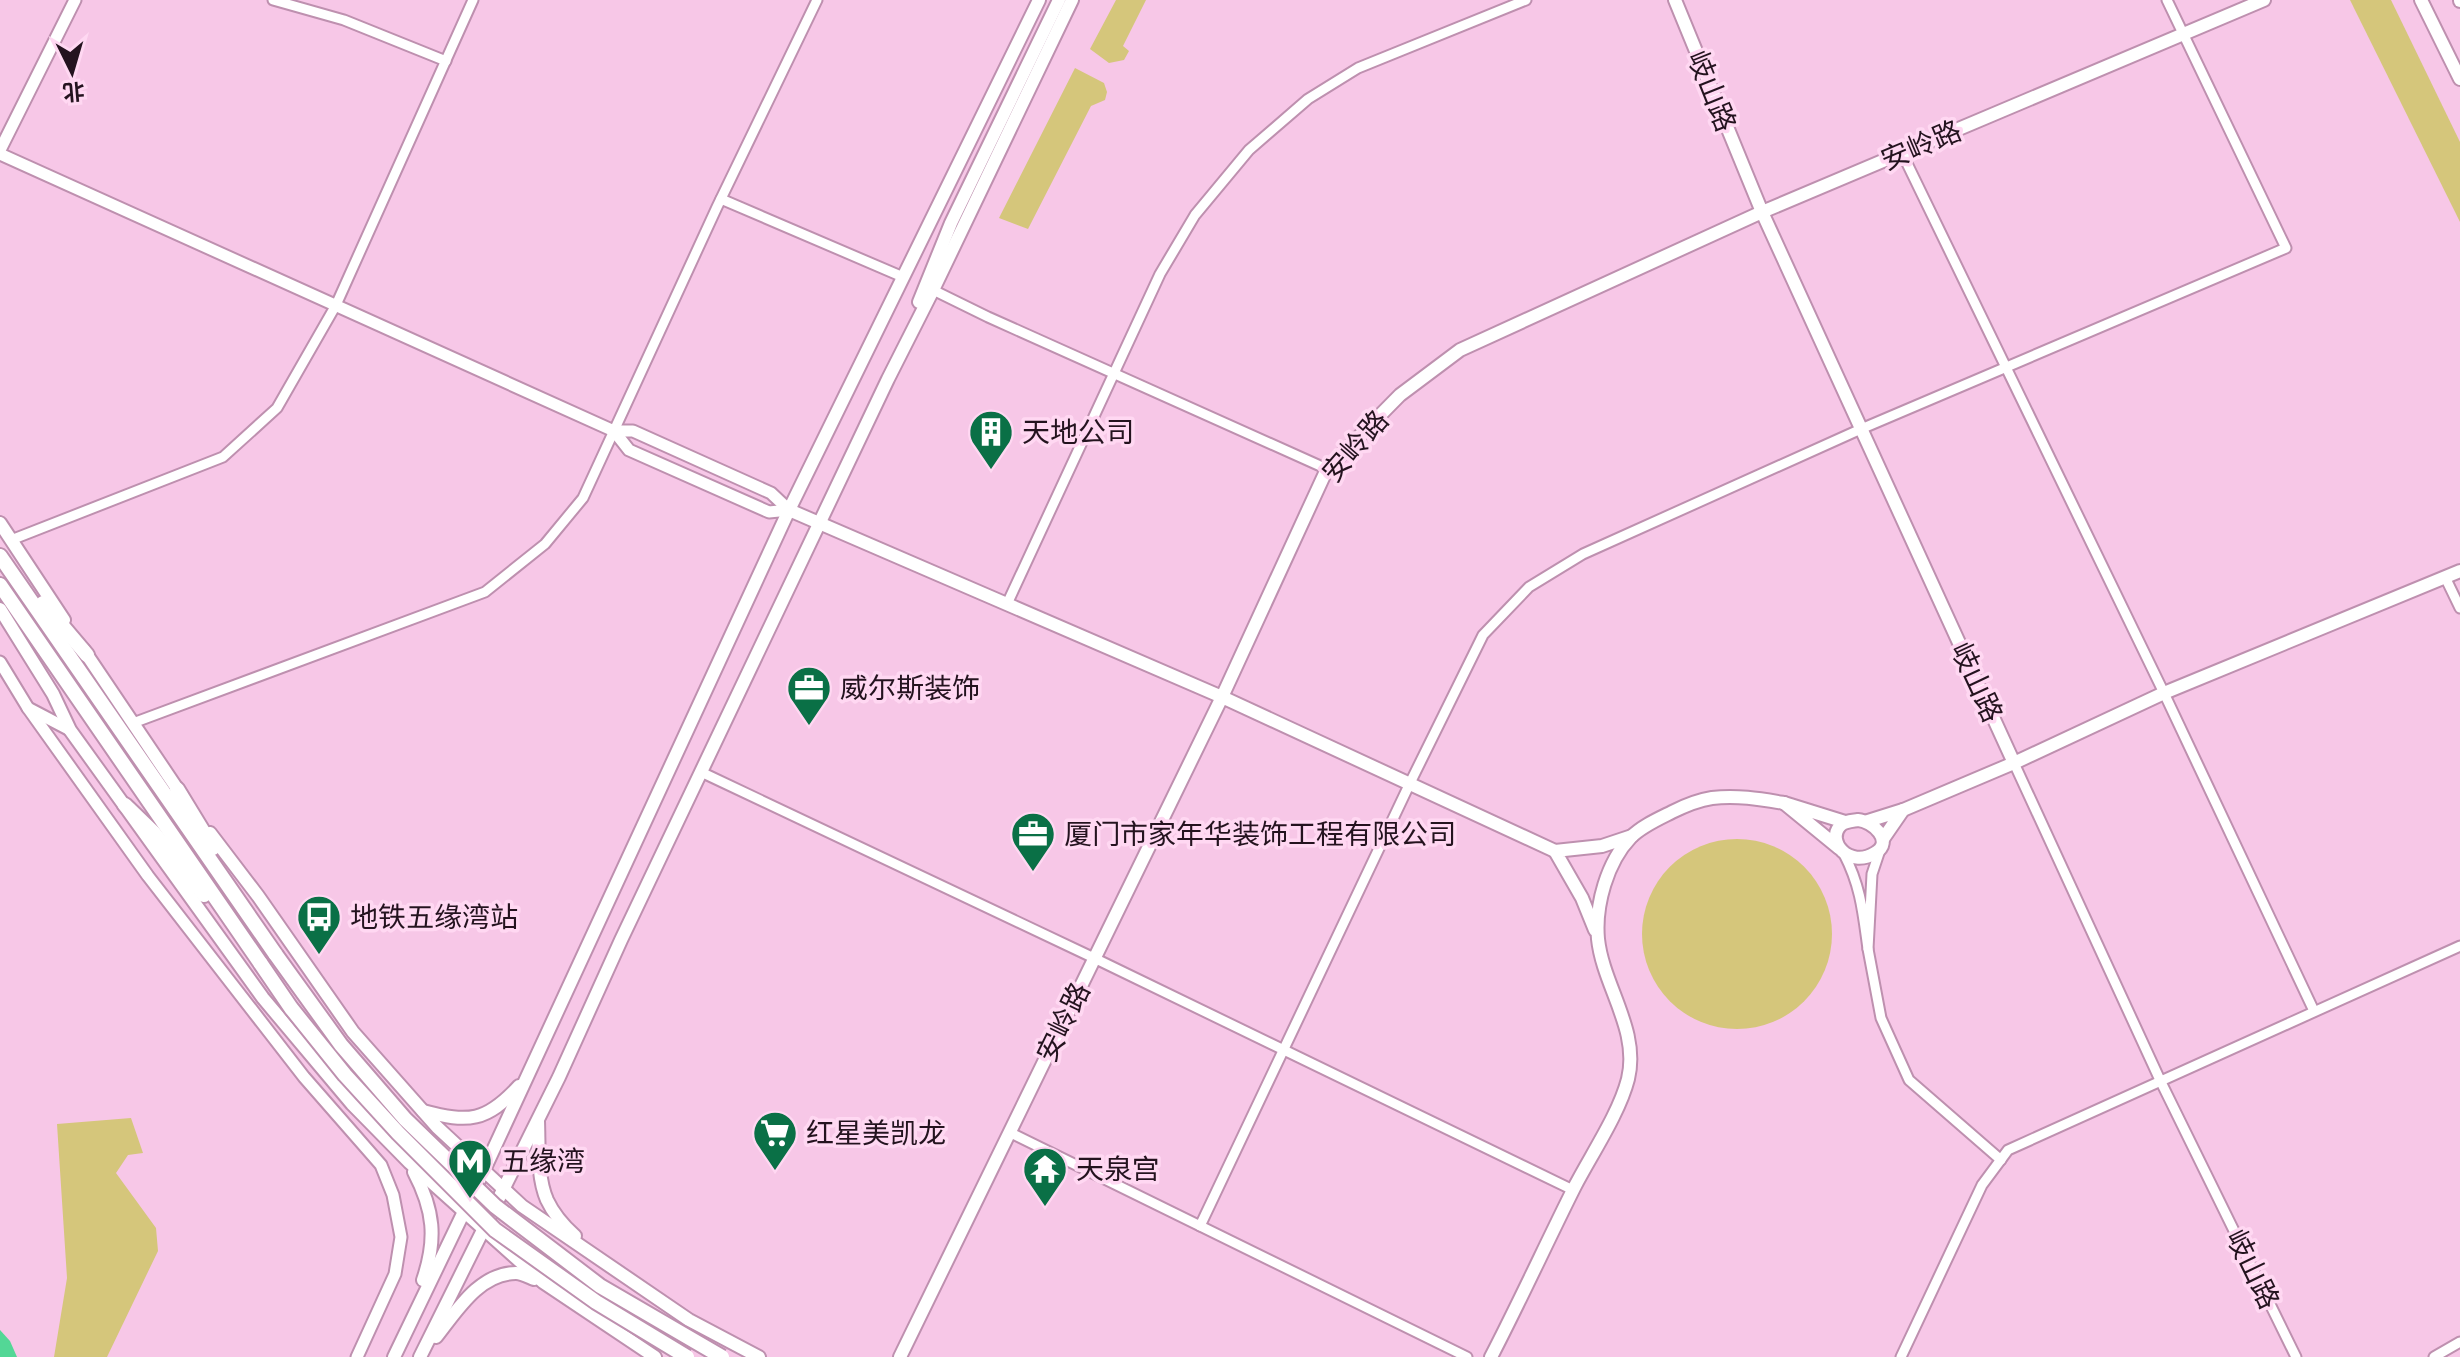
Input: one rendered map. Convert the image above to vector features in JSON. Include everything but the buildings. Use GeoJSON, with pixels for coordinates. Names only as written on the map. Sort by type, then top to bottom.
{"type":"FeatureCollection","features":[{"type":"Feature","properties":{"kind":"highway"},"geometry":{"type":"LineString","coordinates":[[0,555],[87,655]]}},
{"type":"Feature","properties":{"kind":"highway"},"geometry":{"type":"LineString","coordinates":[[0,555],[276,955],[341,1045],[405,1119],[495,1206],[600,1286],[722,1357]]}},
{"type":"Feature","properties":{"kind":"highway"},"geometry":{"type":"LineString","coordinates":[[0,585],[291,1008],[345,1075],[495,1230],[596,1302],[687,1357]]}},
{"type":"Feature","properties":{"kind":"highway"},"geometry":{"type":"LineString","coordinates":[[177,789],[276,955]]}},
{"type":"Feature","properties":{"kind":"highway"},"geometry":{"type":"LineString","coordinates":[[125,805],[153,832],[248,946]]}},
{"type":"Feature","properties":{"kind":"main road"},"geometry":{"type":"LineString","coordinates":[[394,1357],[484,1170],[789,510],[1039,0]]}},
{"type":"Feature","properties":{"kind":"main road"},"geometry":{"type":"LineString","coordinates":[[888,379],[951,223],[1059,0]]}},
{"type":"Feature","properties":{"kind":"main road"},"geometry":{"type":"LineString","coordinates":[[421,1356],[1072,0]]}},
{"type":"Feature","properties":{"kind":"main road","name":"岐山路"},"geometry":{"type":"LineString","coordinates":[[1675,0],[1762,212],[2014,763]]}},
{"type":"Feature","properties":{"kind":"main road","name":"安岭路"},"geometry":{"type":"LineString","coordinates":[[900,1357],[1222,697],[1327,469],[1400,395],[1460,350],[1762,212],[2264,0]]}},
{"type":"Feature","properties":{"kind":"main road"},"geometry":{"type":"LineString","coordinates":[[2421,0],[2460,79]]}},
{"type":"Feature","properties":{"kind":"main road"},"geometry":{"type":"LineString","coordinates":[[789,510],[1222,697],[1555,851],[1602,846],[1632,836],[1654,821],[1709,798],[1738,796],[1784,803],[1845,822],[1868,821],[1903,810],[2014,763],[2164,693],[2460,571]]}},
{"type":"Feature","properties":{"kind":"main road"},"geometry":{"type":"LineString","coordinates":[[0,523],[177,789],[258,896],[353,1032],[437,1127],[522,1206],[689,1320],[759,1357]]}},
{"type":"Feature","properties":{"kind":"main road"},"geometry":{"type":"LineString","coordinates":[[0,609],[53,694],[70,730],[263,998],[352,1104],[409,1162],[543,1282],[655,1357]]}},
{"type":"Feature","properties":{"kind":"main road"},"geometry":{"type":"LineString","coordinates":[[1784,803],[1842,851],[1857,858],[1866,857],[1881,844],[1903,810]]}},
{"type":"Feature","properties":{"kind":"main road"},"geometry":{"type":"LineString","coordinates":[[1868,821],[1881,832],[1881,844]]}},
{"type":"Feature","properties":{"kind":"main road"},"geometry":{"type":"LineString","coordinates":[[1842,851],[1836,832],[1845,822]]}},
{"type":"Feature","properties":{"kind":"main road"},"geometry":{"type":"LineString","coordinates":[[1598,939],[1599,910],[1609,871],[1632,836]]}},
{"type":"Feature","properties":{"kind":"main road"},"geometry":{"type":"LineString","coordinates":[[1491,1357],[1622,1097],[1631,1056],[1627,1033],[1603,966],[1598,939],[1582,898],[1555,851]]}},
{"type":"Feature","properties":{"kind":"main road"},"geometry":{"type":"LineString","coordinates":[[423,1111],[454,1119],[477,1118],[503,1103],[527,1077]]}},
{"type":"Feature","properties":{"kind":"main road"},"geometry":{"type":"LineString","coordinates":[[538,1117],[540,1170],[546,1199],[562,1224],[597,1259]]}},
{"type":"Feature","properties":{"kind":"main road"},"geometry":{"type":"LineString","coordinates":[[403,1338],[428,1265],[433,1232],[426,1195],[409,1162]]}},
{"type":"Feature","properties":{"kind":"main road"},"geometry":{"type":"LineString","coordinates":[[421,1356],[472,1293],[490,1279],[517,1273],[543,1282]]}},
{"type":"Feature","properties":{"kind":"street"},"geometry":{"type":"LineString","coordinates":[[75,0],[0,152],[614,431],[633,431],[771,493],[789,510]]}},
{"type":"Feature","properties":{"kind":"street"},"geometry":{"type":"LineString","coordinates":[[273,0],[344,20],[446,61]]}},
{"type":"Feature","properties":{"kind":"street"},"geometry":{"type":"LineString","coordinates":[[11,540],[223,457],[277,408],[336,305],[473,0]]}},
{"type":"Feature","properties":{"kind":"street"},"geometry":{"type":"LineString","coordinates":[[133,723],[485,592],[545,544],[583,498],[817,0]]}},
{"type":"Feature","properties":{"kind":"street"},"geometry":{"type":"LineString","coordinates":[[1007,604],[1160,274],[1195,215],[1249,150],[1308,99],[1358,68],[1526,0]]}},
{"type":"Feature","properties":{"kind":"street"},"geometry":{"type":"LineString","coordinates":[[1200,1226],[1483,635],[1529,587],[1583,554],[1861,429],[2286,248],[2167,0]]}},
{"type":"Feature","properties":{"kind":"street"},"geometry":{"type":"LineString","coordinates":[[1902,153],[2164,693],[2314,1011]]}},
{"type":"Feature","properties":{"kind":"street"},"geometry":{"type":"LineString","coordinates":[[721,199],[903,277]]}},
{"type":"Feature","properties":{"kind":"street"},"geometry":{"type":"LineString","coordinates":[[933,290],[1327,469]]}},
{"type":"Feature","properties":{"kind":"street"},"geometry":{"type":"LineString","coordinates":[[614,431],[629,450],[769,512],[789,510]]}},
{"type":"Feature","properties":{"kind":"street"},"geometry":{"type":"LineString","coordinates":[[2445,577],[2460,608]]}},
{"type":"Feature","properties":{"kind":"street"},"geometry":{"type":"LineString","coordinates":[[0,662],[28,708],[148,876],[304,1077],[381,1165],[393,1195],[401,1237],[395,1274],[357,1357]]}},
{"type":"Feature","properties":{"kind":"street"},"geometry":{"type":"LineString","coordinates":[[28,708],[70,730]]}},
{"type":"Feature","properties":{"kind":"street","name":"岐山路"},"geometry":{"type":"LineString","coordinates":[[2014,763],[2160,1080],[2296,1357]]}},
{"type":"Feature","properties":{"kind":"street"},"geometry":{"type":"LineString","coordinates":[[701,772],[1573,1190]]}},
{"type":"Feature","properties":{"kind":"street"},"geometry":{"type":"LineString","coordinates":[[1868,949],[1872,874],[1881,844]]}},
{"type":"Feature","properties":{"kind":"street"},"geometry":{"type":"LineString","coordinates":[[1842,851],[1856,876],[1863,900],[1868,949],[1881,1018],[1909,1080],[2001,1160]]}},
{"type":"Feature","properties":{"kind":"street"},"geometry":{"type":"LineString","coordinates":[[1901,1357],[1982,1185],[2008,1150],[2460,946]]}},
{"type":"Feature","properties":{"kind":"street"},"geometry":{"type":"LineString","coordinates":[[1009,1132],[1467,1357]]}},
{"type":"Feature","properties":{"kind":"street"},"geometry":{"type":"LineString","coordinates":[[2434,1357],[2460,1342]]}},
{"type":"Feature","properties":{"kind":"shaded area"},"geometry":{"type":"Polygon","coordinates":[[[1116,0],[1146,0],[1123,46],[1129,51],[1124,60],[1109,63],[1090,49],[1116,0]]]}},
{"type":"Feature","properties":{"kind":"shaded area"},"geometry":{"type":"Polygon","coordinates":[[[2350,0],[2391,0],[2460,142],[2460,222],[2350,0]]]}},
{"type":"Feature","properties":{"kind":"shaded area"},"geometry":{"type":"Polygon","coordinates":[[[1075,68],[1104,83],[1107,92],[1105,100],[1091,106],[1028,229],[999,218],[1075,68]]]}},
{"type":"Feature","properties":{"kind":"shaded area"},"geometry":{"type":"Polygon","coordinates":[[[1737,839],[1773,846],[1804,867],[1825,898],[1832,934],[1825,970],[1804,1001],[1773,1022],[1737,1029],[1701,1022],[1670,1001],[1649,970],[1642,934],[1649,898],[1670,867],[1701,846],[1737,839]]]}},
{"type":"Feature","properties":{"kind":"shaded area"},"geometry":{"type":"Polygon","coordinates":[[[131,1118],[143,1153],[128,1155],[116,1173],[156,1228],[158,1251],[107,1357],[54,1357],[67,1278],[57,1124],[131,1118]]]}},
{"type":"Feature","properties":{"kind":"shaded area"},"geometry":{"type":"Polygon","coordinates":[[[0,1330],[10,1341],[17,1357],[0,1357],[0,1330]]]}},
{"type":"Feature","properties":{"kind":"place","name":"天地公司"},"geometry":{"type":"Point","coordinates":[991,471]}},
{"type":"Feature","properties":{"kind":"place","name":"威尔斯装饰"},"geometry":{"type":"Point","coordinates":[809,727]}},
{"type":"Feature","properties":{"kind":"place","name":"厦门市家年华装饰工程有限公司"},"geometry":{"type":"Point","coordinates":[1033,873]}},
{"type":"Feature","properties":{"kind":"place","name":"地铁五缘湾站"},"geometry":{"type":"Point","coordinates":[319,956]}},
{"type":"Feature","properties":{"kind":"place","name":"红星美凯龙"},"geometry":{"type":"Point","coordinates":[775,1172]}},
{"type":"Feature","properties":{"kind":"place","name":"五缘湾"},"geometry":{"type":"Point","coordinates":[470,1200]}},
{"type":"Feature","properties":{"kind":"place","name":"天泉宫"},"geometry":{"type":"Point","coordinates":[1045,1208]}}]}
